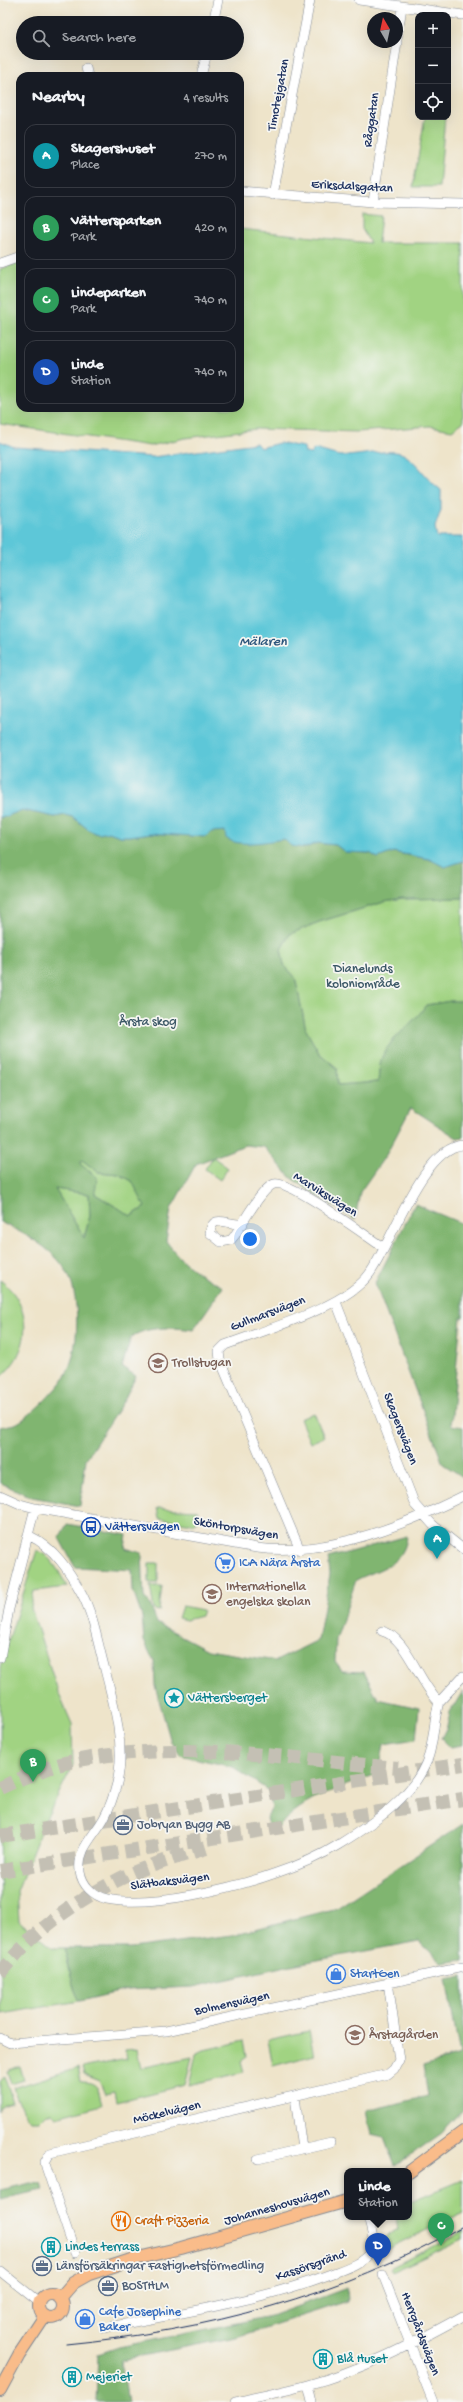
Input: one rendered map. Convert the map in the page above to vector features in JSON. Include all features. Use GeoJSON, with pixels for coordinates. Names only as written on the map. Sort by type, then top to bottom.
{"type":"FeatureCollection","features":[{"type":"Feature","properties":{"kind":"main road"},"geometry":{"type":"LineString","coordinates":[[412,2170],[463,2132]]}},
{"type":"Feature","properties":{"kind":"main road","name":"Johanneshovsvägen"},"geometry":{"type":"LineString","coordinates":[[60,2298],[73,2283],[89,2274],[134,2259],[188,2246],[344,2202]]}},
{"type":"Feature","properties":{"kind":"main road"},"geometry":{"type":"LineString","coordinates":[[49,2294],[60,2298],[64,2306],[61,2314],[54,2318],[45,2316],[40,2309],[40,2303],[49,2294]]}},
{"type":"Feature","properties":{"kind":"main road"},"geometry":{"type":"LineString","coordinates":[[0,2390],[19,2355],[45,2316]]}},
{"type":"Feature","properties":{"kind":"street"},"geometry":{"type":"LineString","coordinates":[[215,16],[218,0]]}},
{"type":"Feature","properties":{"kind":"street","name":"Timotejgatan"},"geometry":{"type":"LineString","coordinates":[[273,194],[310,0]]}},
{"type":"Feature","properties":{"kind":"street"},"geometry":{"type":"LineString","coordinates":[[359,0],[463,15]]}},
{"type":"Feature","properties":{"kind":"street"},"geometry":{"type":"LineString","coordinates":[[401,12],[402,7]]}},
{"type":"Feature","properties":{"kind":"street","name":"Råggatan"},"geometry":{"type":"LineString","coordinates":[[373,202],[395,48]]}},
{"type":"Feature","properties":{"kind":"street"},"geometry":{"type":"LineString","coordinates":[[203,72],[205,60]]}},
{"type":"Feature","properties":{"kind":"street","name":"Eriksdalsgatan"},"geometry":{"type":"LineString","coordinates":[[244,191],[373,202],[463,204]]}},
{"type":"Feature","properties":{"kind":"street"},"geometry":{"type":"LineString","coordinates":[[0,263],[16,257]]}},
{"type":"Feature","properties":{"kind":"street","name":"Gullmarsvägen"},"geometry":{"type":"LineString","coordinates":[[300,1550],[220,1360],[219,1351],[225,1345],[336,1302],[370,1274],[408,1201],[435,1161],[450,1148],[463,1145]]}},
{"type":"Feature","properties":{"kind":"street","name":"Marviksvägen"},"geometry":{"type":"LineString","coordinates":[[243,1224],[270,1186],[284,1184],[320,1204],[384,1248]]}},
{"type":"Feature","properties":{"kind":"street","name":"Skagersvägen"},"geometry":{"type":"LineString","coordinates":[[336,1302],[413,1498],[423,1515],[463,1549]]}},
{"type":"Feature","properties":{"kind":"street","name":"Sköntorpsvägen"},"geometry":{"type":"LineString","coordinates":[[0,1495],[20,1504],[35,1508],[257,1548],[300,1550],[363,1535],[423,1515],[463,1496]]}},
{"type":"Feature","properties":{"kind":"street"},"geometry":{"type":"LineString","coordinates":[[0,1658],[9,1609],[30,1536],[35,1508]]}},
{"type":"Feature","properties":{"kind":"street","name":"Slätbaksvägen"},"geometry":{"type":"LineString","coordinates":[[30,1536],[42,1542],[53,1551],[82,1595],[94,1627],[112,1697],[118,1731],[120,1761],[117,1781],[109,1809],[85,1846],[80,1870],[89,1890],[96,1896],[106,1899],[125,1901],[148,1900],[212,1890],[276,1873],[336,1846],[376,1819],[407,1792],[415,1781],[428,1758],[439,1702]]}},
{"type":"Feature","properties":{"kind":"street"},"geometry":{"type":"LineString","coordinates":[[0,1605],[9,1609]]}},
{"type":"Feature","properties":{"kind":"street"},"geometry":{"type":"LineString","coordinates":[[382,1631],[390,1632],[394,1636],[410,1658],[431,1695],[439,1702],[463,1676]]}},
{"type":"Feature","properties":{"kind":"street","name":"Bolmensvägen"},"geometry":{"type":"LineString","coordinates":[[1,2039],[10,2043],[166,2031],[463,1967]]}},
{"type":"Feature","properties":{"kind":"street","name":"Möckelvägen"},"geometry":{"type":"LineString","coordinates":[[75,2253],[46,2167],[47,2156],[54,2151],[295,2097],[388,2074],[394,2069],[399,2060],[388,1982]]}},
{"type":"Feature","properties":{"kind":"street"},"geometry":{"type":"LineString","coordinates":[[295,2097],[302,2149]]}},
{"type":"Feature","properties":{"kind":"street"},"geometry":{"type":"LineString","coordinates":[[258,2159],[331,2142]]}},
{"type":"Feature","properties":{"kind":"street","name":"Kassörsgränd"},"geometry":{"type":"LineString","coordinates":[[104,2328],[254,2298],[305,2284],[348,2267],[369,2254],[373,2248],[368,2220]]}},
{"type":"Feature","properties":{"kind":"street"},"geometry":{"type":"LineString","coordinates":[[0,2271],[40,2303]]}},
{"type":"Feature","properties":{"kind":"street","name":"Herrgårdsvägen"},"geometry":{"type":"LineString","coordinates":[[383,2275],[433,2402]]}},
{"type":"Feature","properties":{"kind":"street"},"geometry":{"type":"LineString","coordinates":[[236,2402],[308,2385],[338,2375],[410,2343],[463,2316]]}},
{"type":"Feature","properties":{"kind":"street"},"geometry":{"type":"LineString","coordinates":[[308,2385],[312,2402]]}},
{"type":"Feature","properties":{"kind":"green space"},"geometry":{"type":"Polygon","coordinates":[[[424,120],[445,120],[439,187],[413,187],[424,120]]]}},
{"type":"Feature","properties":{"kind":"green space"},"geometry":{"type":"Polygon","coordinates":[[[362,214],[381,216],[378,243],[463,243],[463,422],[452,430],[430,426],[358,432],[256,429],[185,438],[150,446],[0,424],[0,269],[16,263],[16,412],[244,412],[244,229],[370,243],[362,229],[362,214]]]}},
{"type":"Feature","properties":{"kind":"green space","name":"Årsta skog"},"geometry":{"type":"Polygon","coordinates":[[[22,810],[55,817],[65,815],[73,817],[89,830],[98,834],[109,832],[120,836],[130,836],[151,833],[206,837],[210,831],[225,831],[255,842],[284,839],[291,846],[305,848],[317,843],[336,845],[345,852],[370,853],[378,858],[392,852],[429,859],[445,866],[463,861],[463,898],[402,899],[384,902],[319,922],[290,934],[281,949],[284,965],[295,977],[306,1030],[319,1053],[337,1068],[338,1085],[378,1082],[380,1063],[386,1049],[426,1005],[451,1001],[463,1001],[463,1137],[457,1138],[411,1108],[386,1155],[360,1192],[355,1220],[291,1178],[264,1147],[245,1145],[196,1164],[171,1209],[166,1241],[191,1268],[223,1287],[193,1330],[161,1328],[138,1333],[131,1337],[122,1367],[136,1376],[124,1400],[86,1459],[80,1506],[32,1497],[0,1483],[0,1427],[15,1424],[21,1421],[48,1397],[64,1378],[73,1354],[77,1323],[74,1292],[70,1278],[58,1259],[43,1246],[0,1222],[0,817],[5,817],[22,810]],[[82,1160],[80,1164],[97,1177],[95,1194],[131,1216],[145,1207],[132,1181],[119,1174],[98,1172],[82,1160]],[[55,1189],[84,1238],[90,1216],[89,1194],[55,1189]]]}},
{"type":"Feature","properties":{"kind":"green space","name":"Dianelunds koloniområde"},"geometry":{"type":"Polygon","coordinates":[[[463,898],[463,1001],[451,1001],[426,1005],[416,1018],[392,1043],[382,1057],[378,1082],[338,1085],[337,1068],[319,1053],[306,1030],[295,977],[284,965],[281,949],[290,934],[319,922],[384,902],[402,899],[463,898]]]}},
{"type":"Feature","properties":{"kind":"green space"},"geometry":{"type":"Polygon","coordinates":[[[213,1157],[228,1168],[220,1180],[205,1169],[213,1157]]]}},
{"type":"Feature","properties":{"kind":"green space"},"geometry":{"type":"Polygon","coordinates":[[[82,1160],[98,1172],[119,1174],[132,1181],[146,1206],[131,1216],[95,1194],[80,1163],[82,1160]]]}},
{"type":"Feature","properties":{"kind":"green space"},"geometry":{"type":"Polygon","coordinates":[[[55,1189],[89,1194],[90,1216],[84,1238],[55,1189]]]}},
{"type":"Feature","properties":{"kind":"green space"},"geometry":{"type":"Polygon","coordinates":[[[415,1204],[463,1224],[463,1317],[461,1317],[451,1425],[463,1427],[463,1477],[443,1464],[375,1283],[415,1204]]]}},
{"type":"Feature","properties":{"kind":"green space"},"geometry":{"type":"Polygon","coordinates":[[[0,1280],[11,1290],[19,1302],[25,1328],[23,1342],[18,1355],[11,1367],[0,1377],[0,1280]]]}},
{"type":"Feature","properties":{"kind":"green space"},"geometry":{"type":"Polygon","coordinates":[[[314,1413],[324,1437],[310,1443],[300,1419],[314,1413]]]}},
{"type":"Feature","properties":{"kind":"green space"},"geometry":{"type":"Polygon","coordinates":[[[157,1508],[198,1510],[197,1521],[192,1524],[159,1518],[157,1508]]]}},
{"type":"Feature","properties":{"kind":"green space"},"geometry":{"type":"Polygon","coordinates":[[[67,1524],[127,1535],[125,1548],[142,1553],[144,1597],[150,1604],[157,1623],[208,1650],[276,1661],[318,1640],[330,1574],[328,1558],[407,1536],[405,1546],[396,1560],[381,1569],[356,1580],[336,1640],[335,1662],[342,1671],[364,1672],[378,1699],[419,1708],[416,1739],[384,1744],[379,1773],[338,1788],[312,1800],[289,1817],[279,1827],[268,1825],[266,1818],[272,1808],[269,1791],[233,1767],[180,1755],[171,1742],[155,1686],[154,1662],[144,1641],[142,1617],[133,1591],[132,1570],[75,1567],[59,1538],[67,1524]]]}},
{"type":"Feature","properties":{"kind":"green space"},"geometry":{"type":"Polygon","coordinates":[[[37,1550],[51,1561],[67,1587],[34,1591],[31,1608],[58,1692],[72,1724],[73,1765],[43,1825],[17,1891],[19,1921],[53,1948],[64,1948],[73,1983],[80,2001],[1,2014],[0,1667],[37,1550]]]}},
{"type":"Feature","properties":{"kind":"green space"},"geometry":{"type":"Polygon","coordinates":[[[149,1563],[158,1563],[158,1583],[149,1583],[149,1563]]]}},
{"type":"Feature","properties":{"kind":"green space"},"geometry":{"type":"Polygon","coordinates":[[[150,1586],[162,1586],[159,1611],[154,1610],[150,1586]]]}},
{"type":"Feature","properties":{"kind":"green space"},"geometry":{"type":"Polygon","coordinates":[[[182,1606],[203,1610],[201,1616],[186,1620],[178,1618],[182,1606]]]}},
{"type":"Feature","properties":{"kind":"green space"},"geometry":{"type":"Polygon","coordinates":[[[463,1691],[463,1745],[450,1747],[441,1738],[446,1730],[450,1712],[463,1691]]]}},
{"type":"Feature","properties":{"kind":"green space"},"geometry":{"type":"Polygon","coordinates":[[[463,1824],[463,1960],[442,1963],[419,1941],[286,1966],[194,1987],[127,1990],[80,2001],[77,1995],[64,1948],[131,1948],[232,1935],[337,1908],[463,1824]]]}},
{"type":"Feature","properties":{"kind":"green space"},"geometry":{"type":"Polygon","coordinates":[[[463,1976],[463,2111],[442,2133],[395,2166],[384,2137],[371,2134],[366,2111],[428,2096],[423,2066],[460,2055],[446,1979],[463,1976]]]}},
{"type":"Feature","properties":{"kind":"green space"},"geometry":{"type":"Polygon","coordinates":[[[309,2031],[314,2055],[273,2066],[268,2040],[309,2031]]]}},
{"type":"Feature","properties":{"kind":"green space"},"geometry":{"type":"Polygon","coordinates":[[[244,2041],[247,2057],[241,2061],[244,2072],[189,2085],[196,2054],[204,2050],[244,2041]]]}},
{"type":"Feature","properties":{"kind":"green space"},"geometry":{"type":"Polygon","coordinates":[[[137,2049],[141,2068],[192,2057],[185,2085],[116,2102],[114,2092],[105,2094],[99,2081],[84,2075],[82,2068],[127,2059],[125,2050],[137,2049]]]}},
{"type":"Feature","properties":{"kind":"green space"},"geometry":{"type":"Polygon","coordinates":[[[20,2066],[24,2080],[11,2084],[7,2071],[20,2066]]]}},
{"type":"Feature","properties":{"kind":"green space"},"geometry":{"type":"Polygon","coordinates":[[[78,2068],[81,2082],[92,2083],[99,2091],[102,2105],[56,2117],[52,2113],[47,2113],[39,2121],[30,2121],[22,2110],[13,2088],[78,2068]]]}},
{"type":"Feature","properties":{"kind":"green space"},"geometry":{"type":"Polygon","coordinates":[[[4,2076],[13,2102],[3,2106],[0,2111],[0,2081],[4,2076]]]}},
{"type":"Feature","properties":{"kind":"green space"},"geometry":{"type":"Polygon","coordinates":[[[463,2180],[463,2212],[382,2252],[381,2243],[388,2235],[398,2229],[396,2220],[412,2220],[412,2201],[463,2180]]]}},
{"type":"Feature","properties":{"kind":"green space"},"geometry":{"type":"Polygon","coordinates":[[[31,2183],[41,2184],[43,2190],[0,2199],[0,2190],[31,2183]]]}},
{"type":"Feature","properties":{"kind":"green space"},"geometry":{"type":"Polygon","coordinates":[[[463,2231],[463,2239],[392,2272],[390,2268],[463,2231]]]}},
{"type":"Feature","properties":{"kind":"green space"},"geometry":{"type":"Polygon","coordinates":[[[347,2288],[348,2301],[236,2337],[121,2360],[128,2402],[96,2402],[98,2354],[119,2347],[271,2316],[347,2288]]]}},
{"type":"Feature","properties":{"kind":"water","name":"Mälaren"},"geometry":{"type":"Polygon","coordinates":[[[0,441],[14,447],[153,457],[256,443],[260,448],[279,443],[304,447],[305,453],[311,454],[314,449],[344,456],[398,452],[414,462],[441,490],[441,510],[435,527],[437,537],[463,537],[463,861],[445,867],[429,859],[393,852],[378,858],[370,853],[345,852],[336,845],[317,843],[305,848],[291,846],[284,839],[254,843],[238,843],[226,838],[225,831],[211,832],[206,837],[151,833],[130,836],[120,836],[109,832],[98,834],[89,830],[73,817],[65,815],[55,817],[22,810],[5,817],[0,817],[0,441]]]}},
{"type":"Feature","properties":{"kind":"tunnel"},"geometry":{"type":"LineString","coordinates":[[0,1788],[36,1772],[64,1763],[114,1755],[154,1752],[195,1751],[236,1753],[398,1768]]}},
{"type":"Feature","properties":{"kind":"tunnel"},"geometry":{"type":"LineString","coordinates":[[0,1836],[463,1764]]}},
{"type":"Feature","properties":{"kind":"tunnel"},"geometry":{"type":"LineString","coordinates":[[0,1871],[463,1799]]}},
{"type":"Feature","properties":{"kind":"tunnel"},"geometry":{"type":"LineString","coordinates":[[0,1973],[27,1943],[58,1916],[92,1894],[128,1875],[159,1863],[212,1846]]}},
{"type":"Feature","properties":{"kind":"tram line"},"geometry":{"type":"LineString","coordinates":[[66,2344],[171,2330],[271,2306],[320,2291],[368,2272],[415,2251],[463,2226]]}},
{"type":"Feature","properties":{"kind":"place","name":"Trollstugan"},"geometry":{"type":"Point","coordinates":[158,1363]}},
{"type":"Feature","properties":{"kind":"place","name":"Vättersvägen"},"geometry":{"type":"Point","coordinates":[91,1527]}},
{"type":"Feature","properties":{"kind":"place","name":"Skagershuset"},"geometry":{"type":"Point","coordinates":[437,1559]}},
{"type":"Feature","properties":{"kind":"place","name":"ICA Nära Årsta"},"geometry":{"type":"Point","coordinates":[225,1563]}},
{"type":"Feature","properties":{"kind":"place","name":"Internationella engelska skolan"},"geometry":{"type":"Point","coordinates":[212,1594]}},
{"type":"Feature","properties":{"kind":"place","name":"Vättersberget"},"geometry":{"type":"Point","coordinates":[174,1698]}},
{"type":"Feature","properties":{"kind":"place","name":"Vättersparken"},"geometry":{"type":"Point","coordinates":[33,1782]}},
{"type":"Feature","properties":{"kind":"place","name":"Jobryan Bygg AB"},"geometry":{"type":"Point","coordinates":[123,1825]}},
{"type":"Feature","properties":{"kind":"place","name":"StartGen"},"geometry":{"type":"Point","coordinates":[336,1974]}},
{"type":"Feature","properties":{"kind":"place","name":"Årstagården"},"geometry":{"type":"Point","coordinates":[355,2035]}},
{"type":"Feature","properties":{"kind":"place","name":"Craft Pizzeria"},"geometry":{"type":"Point","coordinates":[121,2221]}},
{"type":"Feature","properties":{"kind":"place","name":"Lindeparken"},"geometry":{"type":"Point","coordinates":[441,2246]}},
{"type":"Feature","properties":{"kind":"place","name":"Lindes terrass"},"geometry":{"type":"Point","coordinates":[51,2247]}},
{"type":"Feature","properties":{"kind":"place","name":"Länsförsäkringar Fastighetsförmedling"},"geometry":{"type":"Point","coordinates":[42,2266]}},
{"type":"Feature","properties":{"kind":"place","name":"Linde"},"geometry":{"type":"Point","coordinates":[378,2266]}},
{"type":"Feature","properties":{"kind":"place","name":"BOSTHLM"},"geometry":{"type":"Point","coordinates":[108,2286]}},
{"type":"Feature","properties":{"kind":"place","name":"Cafe Josephine Baker"},"geometry":{"type":"Point","coordinates":[85,2319]}},
{"type":"Feature","properties":{"kind":"place","name":"Blå Huset"},"geometry":{"type":"Point","coordinates":[323,2359]}},
{"type":"Feature","properties":{"kind":"place","name":"Mejeriet"},"geometry":{"type":"Point","coordinates":[72,2377]}}]}
